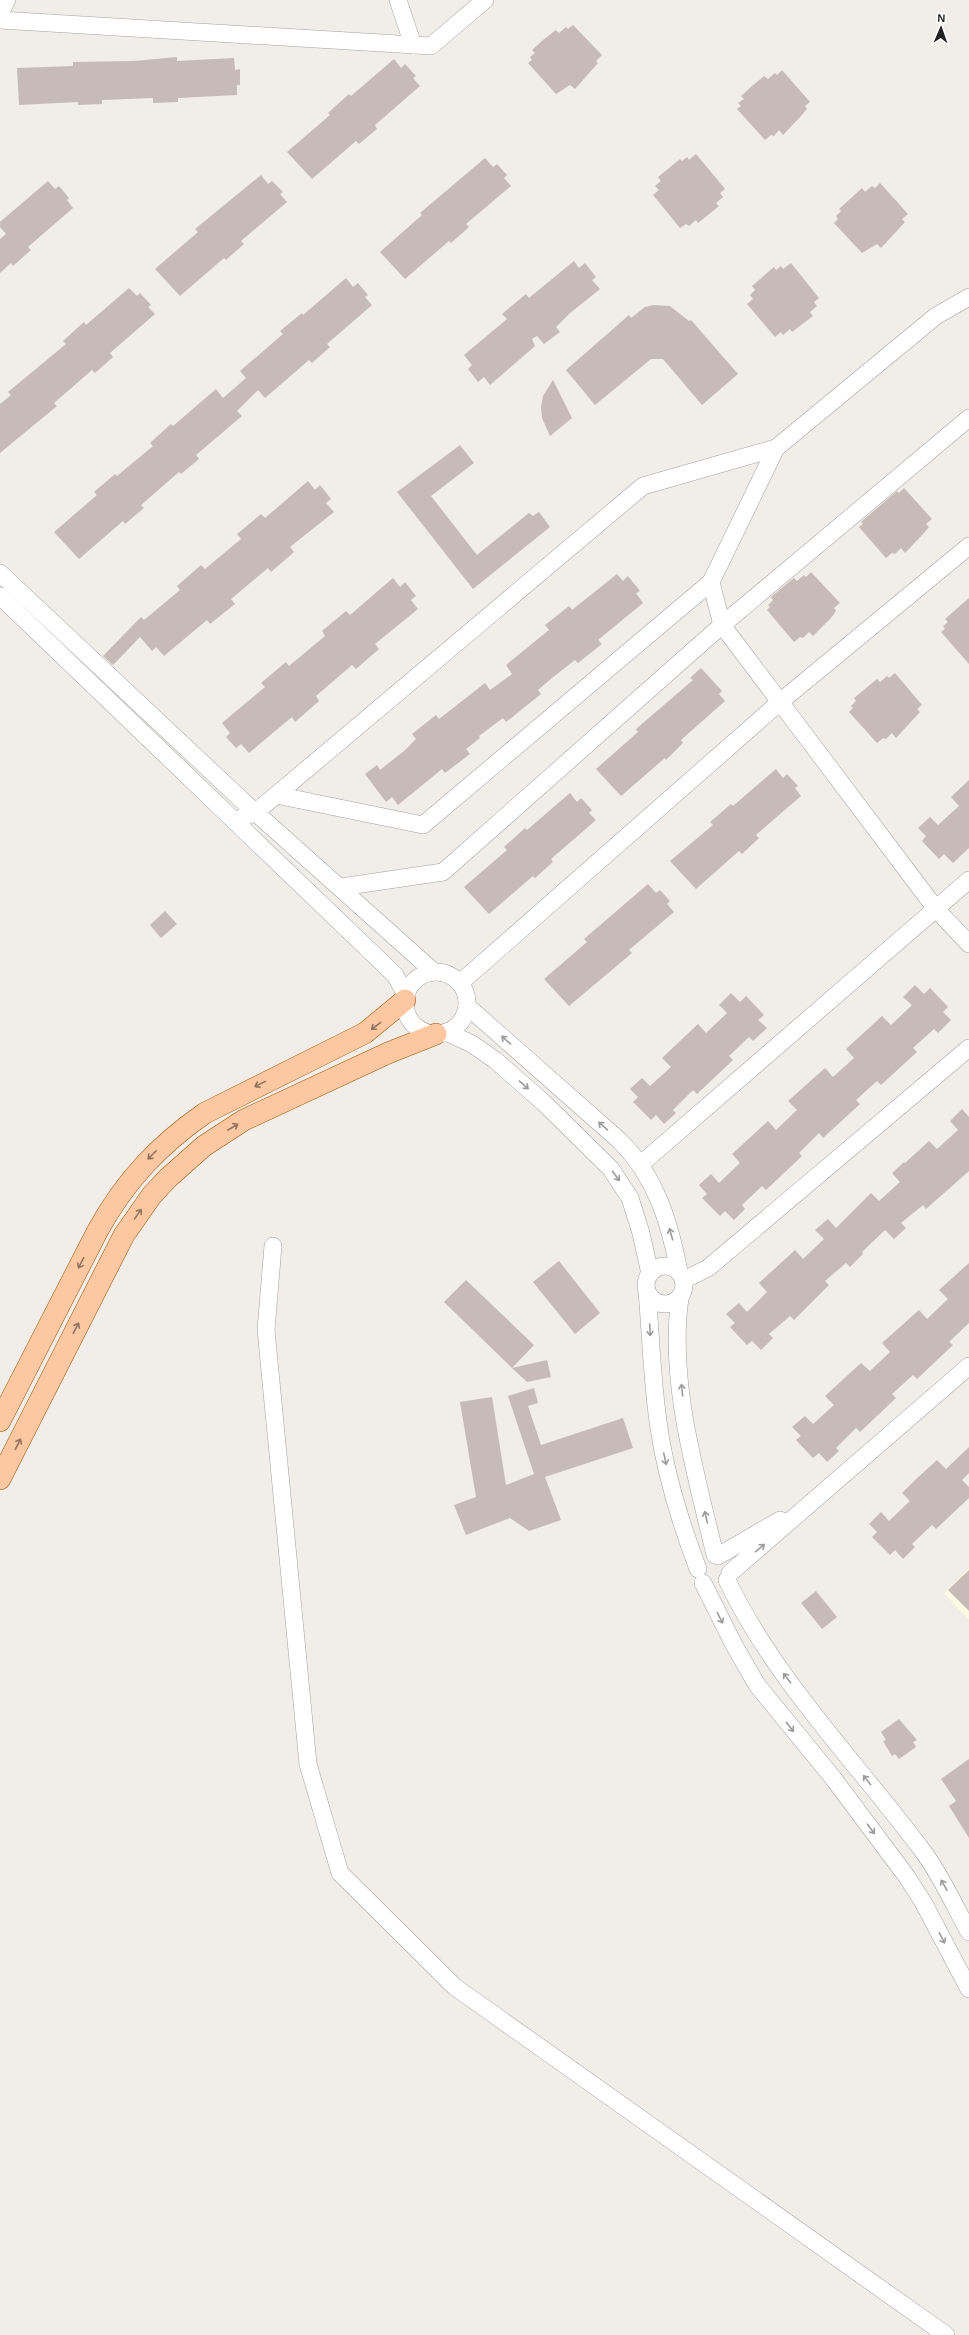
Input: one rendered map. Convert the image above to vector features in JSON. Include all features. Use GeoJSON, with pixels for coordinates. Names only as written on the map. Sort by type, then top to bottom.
{"type":"FeatureCollection","features":[{"type":"Feature","properties":{"kind":"main road"},"geometry":{"type":"LineString","coordinates":[[0,1421],[98,1230],[115,1201],[143,1164],[183,1128],[205,1113],[365,1034],[406,998]]}},
{"type":"Feature","properties":{"kind":"main road"},"geometry":{"type":"LineString","coordinates":[[0,1479],[124,1235],[144,1205],[168,1178],[204,1146],[244,1120],[388,1053],[441,1033]]}},
{"type":"Feature","properties":{"kind":"street"},"geometry":{"type":"LineString","coordinates":[[0,14],[7,0]]}},
{"type":"Feature","properties":{"kind":"street"},"geometry":{"type":"LineString","coordinates":[[398,0],[413,45]]}},
{"type":"Feature","properties":{"kind":"street"},"geometry":{"type":"LineString","coordinates":[[0,20],[431,46],[485,0]]}},
{"type":"Feature","properties":{"kind":"street"},"geometry":{"type":"LineString","coordinates":[[234,821],[256,812],[643,486],[776,448],[936,316],[969,297]]}},
{"type":"Feature","properties":{"kind":"street"},"geometry":{"type":"LineString","coordinates":[[342,887],[443,872],[722,625],[969,418]]}},
{"type":"Feature","properties":{"kind":"street"},"geometry":{"type":"LineString","coordinates":[[276,795],[423,825],[711,582],[776,448]]}},
{"type":"Feature","properties":{"kind":"street"},"geometry":{"type":"LineString","coordinates":[[460,983],[780,702],[969,546]]}},
{"type":"Feature","properties":{"kind":"street"},"geometry":{"type":"LineString","coordinates":[[0,573],[256,812],[342,887],[434,972],[453,976],[460,983],[467,998],[467,1006],[464,1017],[456,1026],[441,1033]]}},
{"type":"Feature","properties":{"kind":"street"},"geometry":{"type":"LineString","coordinates":[[711,582],[722,625],[936,909],[969,944]]}},
{"type":"Feature","properties":{"kind":"street"},"geometry":{"type":"LineString","coordinates":[[0,596],[394,975],[406,998],[406,1010],[410,1020],[422,1029],[441,1033],[472,1044],[495,1060],[543,1102],[611,1169],[630,1198],[641,1233],[650,1274],[646,1285],[646,1291],[659,1429],[676,1506],[700,1576],[734,1645],[757,1685],[833,1778],[907,1877],[969,1989]]}},
{"type":"Feature","properties":{"kind":"street"},"geometry":{"type":"LineString","coordinates":[[641,1164],[969,880]]}},
{"type":"Feature","properties":{"kind":"street"},"geometry":{"type":"LineString","coordinates":[[406,998],[416,979],[434,972]]}},
{"type":"Feature","properties":{"kind":"street"},"geometry":{"type":"LineString","coordinates":[[467,1006],[620,1141],[641,1164],[664,1211],[674,1243],[681,1276],[683,1292],[680,1298],[677,1340],[684,1409],[690,1446],[716,1555],[725,1560],[728,1576],[741,1606],[785,1675],[923,1851],[969,1932]]}},
{"type":"Feature","properties":{"kind":"street"},"geometry":{"type":"LineString","coordinates":[[650,1274],[664,1266],[681,1276],[708,1268],[969,1048]]}},
{"type":"Feature","properties":{"kind":"street"},"geometry":{"type":"LineString","coordinates":[[273,1246],[266,1330],[308,1764],[340,1873],[455,1987],[946,2335]]}},
{"type":"Feature","properties":{"kind":"street"},"geometry":{"type":"LineString","coordinates":[[646,1291],[653,1301],[664,1305],[670,1304],[680,1298]]}},
{"type":"Feature","properties":{"kind":"street"},"geometry":{"type":"LineString","coordinates":[[700,1576],[716,1587],[806,1505],[969,1366]]}},
{"type":"Feature","properties":{"kind":"street"},"geometry":{"type":"LineString","coordinates":[[700,1576],[702,1560],[716,1555],[806,1505]]}},
{"type":"Feature","properties":{"kind":"shaded area"},"geometry":{"type":"Polygon","coordinates":[[[969,1568],[969,1620],[944,1593],[969,1568]]]}},
{"type":"Feature","properties":{"kind":"building"},"geometry":{"type":"Polygon","coordinates":[[[573,25],[602,55],[596,61],[598,63],[575,89],[570,85],[556,94],[528,63],[532,60],[530,57],[535,53],[532,50],[543,40],[556,30],[559,33],[566,27],[568,29],[573,25]]]}},
{"type":"Feature","properties":{"kind":"building"},"geometry":{"type":"Polygon","coordinates":[[[177,57],[177,61],[234,58],[235,70],[240,69],[240,85],[237,85],[237,95],[178,98],[178,102],[153,103],[153,98],[102,100],[102,104],[78,105],[78,102],[19,105],[17,68],[73,66],[73,62],[134,61],[177,57]]]}},
{"type":"Feature","properties":{"kind":"building"},"geometry":{"type":"Polygon","coordinates":[[[394,59],[401,68],[405,64],[416,76],[413,78],[420,86],[375,125],[377,129],[359,144],[356,141],[312,179],[287,152],[330,115],[328,113],[349,94],[351,96],[394,59]]]}},
{"type":"Feature","properties":{"kind":"building"},"geometry":{"type":"Polygon","coordinates":[[[782,70],[810,102],[805,106],[807,109],[783,135],[779,130],[774,136],[771,135],[765,140],[737,109],[741,106],[738,103],[744,99],[741,96],[764,76],[768,79],[775,73],[777,75],[782,70]]]}},
{"type":"Feature","properties":{"kind":"building"},"geometry":{"type":"Polygon","coordinates":[[[696,154],[725,189],[720,193],[723,197],[716,203],[719,206],[698,223],[696,220],[689,226],[686,224],[680,228],[653,195],[659,190],[655,186],[661,181],[658,177],[680,159],[682,161],[687,157],[689,160],[696,154]]]}},
{"type":"Feature","properties":{"kind":"building"},"geometry":{"type":"Polygon","coordinates":[[[485,158],[493,167],[497,164],[507,175],[504,178],[511,186],[466,224],[469,227],[451,243],[449,241],[405,279],[380,252],[422,215],[420,213],[485,158]]]}},
{"type":"Feature","properties":{"kind":"building"},"geometry":{"type":"Polygon","coordinates":[[[261,175],[268,184],[272,181],[283,192],[280,194],[287,202],[241,241],[244,244],[226,260],[224,258],[180,296],[155,269],[198,232],[195,229],[261,175]]]}},
{"type":"Feature","properties":{"kind":"building"},"geometry":{"type":"Polygon","coordinates":[[[48,181],[55,189],[59,186],[69,198],[67,200],[73,208],[28,247],[31,250],[13,266],[11,263],[0,273],[0,239],[6,234],[0,227],[0,222],[48,181]]]}},
{"type":"Feature","properties":{"kind":"building"},"geometry":{"type":"Polygon","coordinates":[[[880,183],[908,214],[902,219],[905,222],[881,248],[877,244],[862,253],[834,223],[838,219],[836,216],[841,211],[839,209],[862,188],[865,192],[872,186],[875,188],[880,183]]]}},
{"type":"Feature","properties":{"kind":"building"},"geometry":{"type":"Polygon","coordinates":[[[574,261],[579,268],[585,263],[596,277],[592,280],[600,289],[569,314],[556,327],[560,332],[544,344],[537,336],[532,339],[535,346],[490,385],[484,377],[478,382],[468,369],[472,365],[464,355],[507,319],[502,314],[526,294],[529,298],[574,261]]]}},
{"type":"Feature","properties":{"kind":"building"},"geometry":{"type":"Polygon","coordinates":[[[791,263],[819,298],[814,302],[817,306],[810,312],[813,316],[792,332],[790,329],[783,335],[781,332],[775,337],[747,304],[753,299],[750,295],[755,290],[752,286],[774,267],[776,270],[781,266],[783,269],[791,263]]]}},
{"type":"Feature","properties":{"kind":"building"},"geometry":{"type":"Polygon","coordinates":[[[346,278],[353,287],[358,283],[368,295],[365,297],[372,305],[327,344],[330,347],[312,363],[309,360],[265,398],[258,390],[237,411],[242,416],[196,455],[199,459],[181,474],[179,472],[141,505],[144,508],[125,524],[123,521],[79,559],[54,532],[97,495],[94,492],[115,474],[117,476],[153,446],[150,443],[171,424],[173,426],[216,389],[223,398],[246,378],[240,371],[283,334],[280,331],[302,313],[303,315],[346,278]]]}},
{"type":"Feature","properties":{"kind":"building"},"geometry":{"type":"Polygon","coordinates":[[[129,288],[137,296],[140,293],[151,305],[148,307],[155,314],[110,353],[113,357],[95,373],[92,370],[54,403],[57,406],[0,453],[0,404],[11,395],[8,392],[66,344],[63,341],[84,322],[86,325],[129,288]]]}},
{"type":"Feature","properties":{"kind":"building"},"geometry":{"type":"Polygon","coordinates":[[[654,305],[670,306],[689,321],[691,320],[738,374],[702,405],[663,359],[651,359],[595,405],[566,370],[629,315],[631,318],[645,307],[654,305]]]}},
{"type":"Feature","properties":{"kind":"building"},"geometry":{"type":"Polygon","coordinates":[[[553,380],[572,418],[550,436],[542,418],[541,407],[543,396],[553,380]]]}},
{"type":"Feature","properties":{"kind":"building"},"geometry":{"type":"Polygon","coordinates":[[[460,445],[474,463],[431,496],[477,555],[529,513],[533,516],[539,512],[550,527],[473,589],[397,492],[460,445]]]}},
{"type":"Feature","properties":{"kind":"building"},"geometry":{"type":"Polygon","coordinates":[[[308,481],[315,490],[320,485],[331,499],[326,503],[334,512],[290,547],[294,552],[271,572],[268,568],[231,599],[235,604],[210,624],[207,620],[164,656],[156,647],[152,651],[140,637],[113,665],[103,656],[141,617],[144,620],[180,590],[177,586],[201,565],[205,569],[241,539],[237,534],[261,514],[265,518],[308,481]]]}},
{"type":"Feature","properties":{"kind":"building"},"geometry":{"type":"Polygon","coordinates":[[[904,488],[932,519],[926,524],[929,527],[905,553],[901,548],[895,554],[892,553],[886,558],[859,527],[863,524],[861,522],[897,491],[899,493],[904,488]]]}},
{"type":"Feature","properties":{"kind":"building"},"geometry":{"type":"Polygon","coordinates":[[[811,572],[840,603],[834,608],[836,611],[831,618],[813,636],[809,632],[803,638],[800,637],[794,642],[767,610],[770,607],[768,605],[773,600],[771,597],[794,578],[797,581],[804,575],[806,577],[811,572]]]}},
{"type":"Feature","properties":{"kind":"building"},"geometry":{"type":"Polygon","coordinates":[[[617,574],[623,581],[628,576],[640,591],[636,593],[643,603],[598,640],[602,644],[578,663],[575,660],[552,678],[538,690],[541,694],[506,722],[503,718],[479,736],[480,738],[466,749],[470,754],[445,773],[442,769],[398,805],[392,797],[386,802],[365,774],[377,765],[380,770],[404,751],[416,739],[412,734],[436,715],[439,719],[485,683],[490,690],[512,674],[506,665],[549,630],[545,625],[569,606],[572,610],[617,574]]]}},
{"type":"Feature","properties":{"kind":"building"},"geometry":{"type":"Polygon","coordinates":[[[393,578],[400,587],[405,582],[416,596],[411,600],[418,609],[375,644],[379,649],[356,669],[352,665],[316,696],[319,701],[295,722],[292,717],[249,753],[241,744],[236,748],[226,737],[230,733],[222,723],[265,687],[261,683],[286,662],[289,666],[325,636],[322,631],[346,611],[350,615],[393,578]]]}},
{"type":"Feature","properties":{"kind":"building"},"geometry":{"type":"Polygon","coordinates":[[[969,598],[969,664],[941,632],[945,629],[943,626],[948,622],[945,619],[969,598]]]}},
{"type":"Feature","properties":{"kind":"building"},"geometry":{"type":"Polygon","coordinates":[[[701,668],[722,691],[719,694],[725,701],[681,740],[683,743],[666,760],[665,758],[621,796],[596,769],[638,732],[636,729],[693,680],[690,678],[701,668]]]}},
{"type":"Feature","properties":{"kind":"building"},"geometry":{"type":"Polygon","coordinates":[[[895,673],[922,705],[917,709],[920,712],[896,738],[892,733],[886,739],[883,738],[877,743],[849,712],[853,708],[851,706],[856,701],[854,698],[877,679],[880,682],[887,676],[889,678],[895,673]]]}},
{"type":"Feature","properties":{"kind":"building"},"geometry":{"type":"Polygon","coordinates":[[[776,769],[783,778],[787,774],[798,786],[795,788],[801,796],[756,835],[759,838],[742,854],[739,851],[696,889],[670,861],[713,825],[710,822],[731,804],[733,806],[776,769]]]}},
{"type":"Feature","properties":{"kind":"building"},"geometry":{"type":"Polygon","coordinates":[[[969,780],[969,848],[953,863],[944,854],[939,859],[922,841],[926,836],[918,828],[930,817],[938,825],[959,806],[951,797],[969,780]]]}},
{"type":"Feature","properties":{"kind":"building"},"geometry":{"type":"Polygon","coordinates":[[[570,793],[577,802],[581,798],[592,810],[589,813],[596,820],[551,859],[553,862],[535,878],[533,876],[489,914],[464,887],[507,850],[504,847],[525,828],[527,830],[570,793]]]}},
{"type":"Feature","properties":{"kind":"building"},"geometry":{"type":"Polygon","coordinates":[[[648,884],[656,893],[660,890],[670,901],[667,904],[674,912],[629,950],[632,953],[569,1006],[544,979],[587,942],[584,939],[648,884]]]}},
{"type":"Feature","properties":{"kind":"building"},"geometry":{"type":"Polygon","coordinates":[[[165,911],[177,924],[161,938],[150,925],[165,911]]]}},
{"type":"Feature","properties":{"kind":"building"},"geometry":{"type":"Polygon","coordinates":[[[915,985],[924,994],[930,988],[948,1007],[943,1012],[951,1020],[938,1033],[934,1029],[913,1048],[917,1052],[881,1085],[877,1081],[856,1100],[860,1104],[823,1138],[819,1133],[799,1153],[802,1156],[766,1190],[762,1186],[742,1205],[745,1209],[734,1220],[725,1211],[720,1216],[702,1198],[707,1194],[699,1185],[711,1174],[719,1183],[740,1163],[732,1154],[768,1121],[776,1130],[797,1110],[788,1101],[825,1068],[833,1077],[854,1058],[846,1049],[882,1016],[891,1025],[912,1005],[903,997],[915,985]]]}},
{"type":"Feature","properties":{"kind":"building"},"geometry":{"type":"Polygon","coordinates":[[[731,993],[740,1002],[746,996],[764,1015],[758,1020],[767,1028],[753,1041],[749,1037],[729,1056],[733,1060],[697,1094],[693,1090],[673,1110],[676,1113],[664,1124],[656,1115],[651,1120],[633,1102],[638,1097],[630,1089],[642,1078],[650,1086],[671,1067],[662,1058],[698,1024],[706,1033],[727,1013],[719,1005],[731,993]]]}},
{"type":"Feature","properties":{"kind":"building"},"geometry":{"type":"Polygon","coordinates":[[[962,1109],[969,1117],[969,1171],[926,1209],[923,1205],[901,1223],[906,1228],[894,1239],[885,1230],[862,1252],[863,1254],[850,1267],[846,1263],[825,1281],[829,1285],[794,1320],[790,1316],[769,1334],[773,1338],[761,1350],[752,1341],[747,1345],[730,1327],[735,1323],[726,1314],[739,1303],[747,1312],[767,1292],[759,1283],[795,1250],[803,1259],[824,1239],[815,1230],[828,1219],[836,1228],[871,1193],[879,1201],[900,1182],[892,1173],[904,1162],[905,1163],[929,1141],[937,1149],[958,1130],[950,1121],[962,1109]]]}},
{"type":"Feature","properties":{"kind":"building"},"geometry":{"type":"Polygon","coordinates":[[[559,1261],[600,1313],[575,1334],[533,1282],[559,1261]]]}},
{"type":"Feature","properties":{"kind":"building"},"geometry":{"type":"Polygon","coordinates":[[[969,1263],[969,1323],[949,1342],[953,1345],[917,1379],[913,1375],[892,1394],[896,1398],[860,1432],[856,1428],[836,1448],[839,1451],[827,1462],[819,1453],[813,1458],[796,1440],[801,1436],[792,1427],[805,1416],[813,1424],[834,1405],[825,1396],[861,1363],[870,1371],[890,1352],[882,1343],[919,1310],[927,1319],[948,1299],[939,1290],[969,1263]]]}},
{"type":"Feature","properties":{"kind":"building"},"geometry":{"type":"Polygon","coordinates":[[[466,1280],[534,1345],[512,1368],[444,1302],[466,1280]]]}},
{"type":"Feature","properties":{"kind":"building"},"geometry":{"type":"Polygon","coordinates":[[[547,1360],[551,1377],[527,1382],[512,1368],[547,1360]]]}},
{"type":"Feature","properties":{"kind":"building"},"geometry":{"type":"Polygon","coordinates":[[[534,1388],[538,1403],[528,1406],[541,1445],[623,1418],[633,1448],[545,1477],[561,1520],[529,1531],[510,1518],[466,1535],[454,1505],[476,1497],[460,1402],[492,1397],[506,1485],[534,1474],[508,1396],[534,1388]]]}},
{"type":"Feature","properties":{"kind":"building"},"geometry":{"type":"Polygon","coordinates":[[[969,1447],[969,1473],[962,1480],[969,1487],[969,1498],[936,1529],[932,1525],[912,1544],[915,1547],[903,1559],[895,1550],[890,1555],[872,1537],[877,1532],[869,1524],[881,1512],[889,1521],[910,1501],[902,1493],[914,1481],[937,1460],[946,1469],[969,1447]]]}},
{"type":"Feature","properties":{"kind":"building"},"geometry":{"type":"Polygon","coordinates":[[[969,1570],[969,1611],[948,1590],[969,1570]]]}},
{"type":"Feature","properties":{"kind":"building"},"geometry":{"type":"Polygon","coordinates":[[[816,1591],[837,1617],[822,1629],[801,1603],[816,1591]]]}},
{"type":"Feature","properties":{"kind":"building"},"geometry":{"type":"Polygon","coordinates":[[[899,1719],[917,1740],[913,1742],[916,1747],[899,1759],[895,1754],[892,1756],[883,1741],[886,1740],[881,1732],[899,1719]]]}},
{"type":"Feature","properties":{"kind":"building"},"geometry":{"type":"Polygon","coordinates":[[[969,1759],[969,1838],[949,1806],[956,1801],[941,1779],[969,1759]]]}}]}
